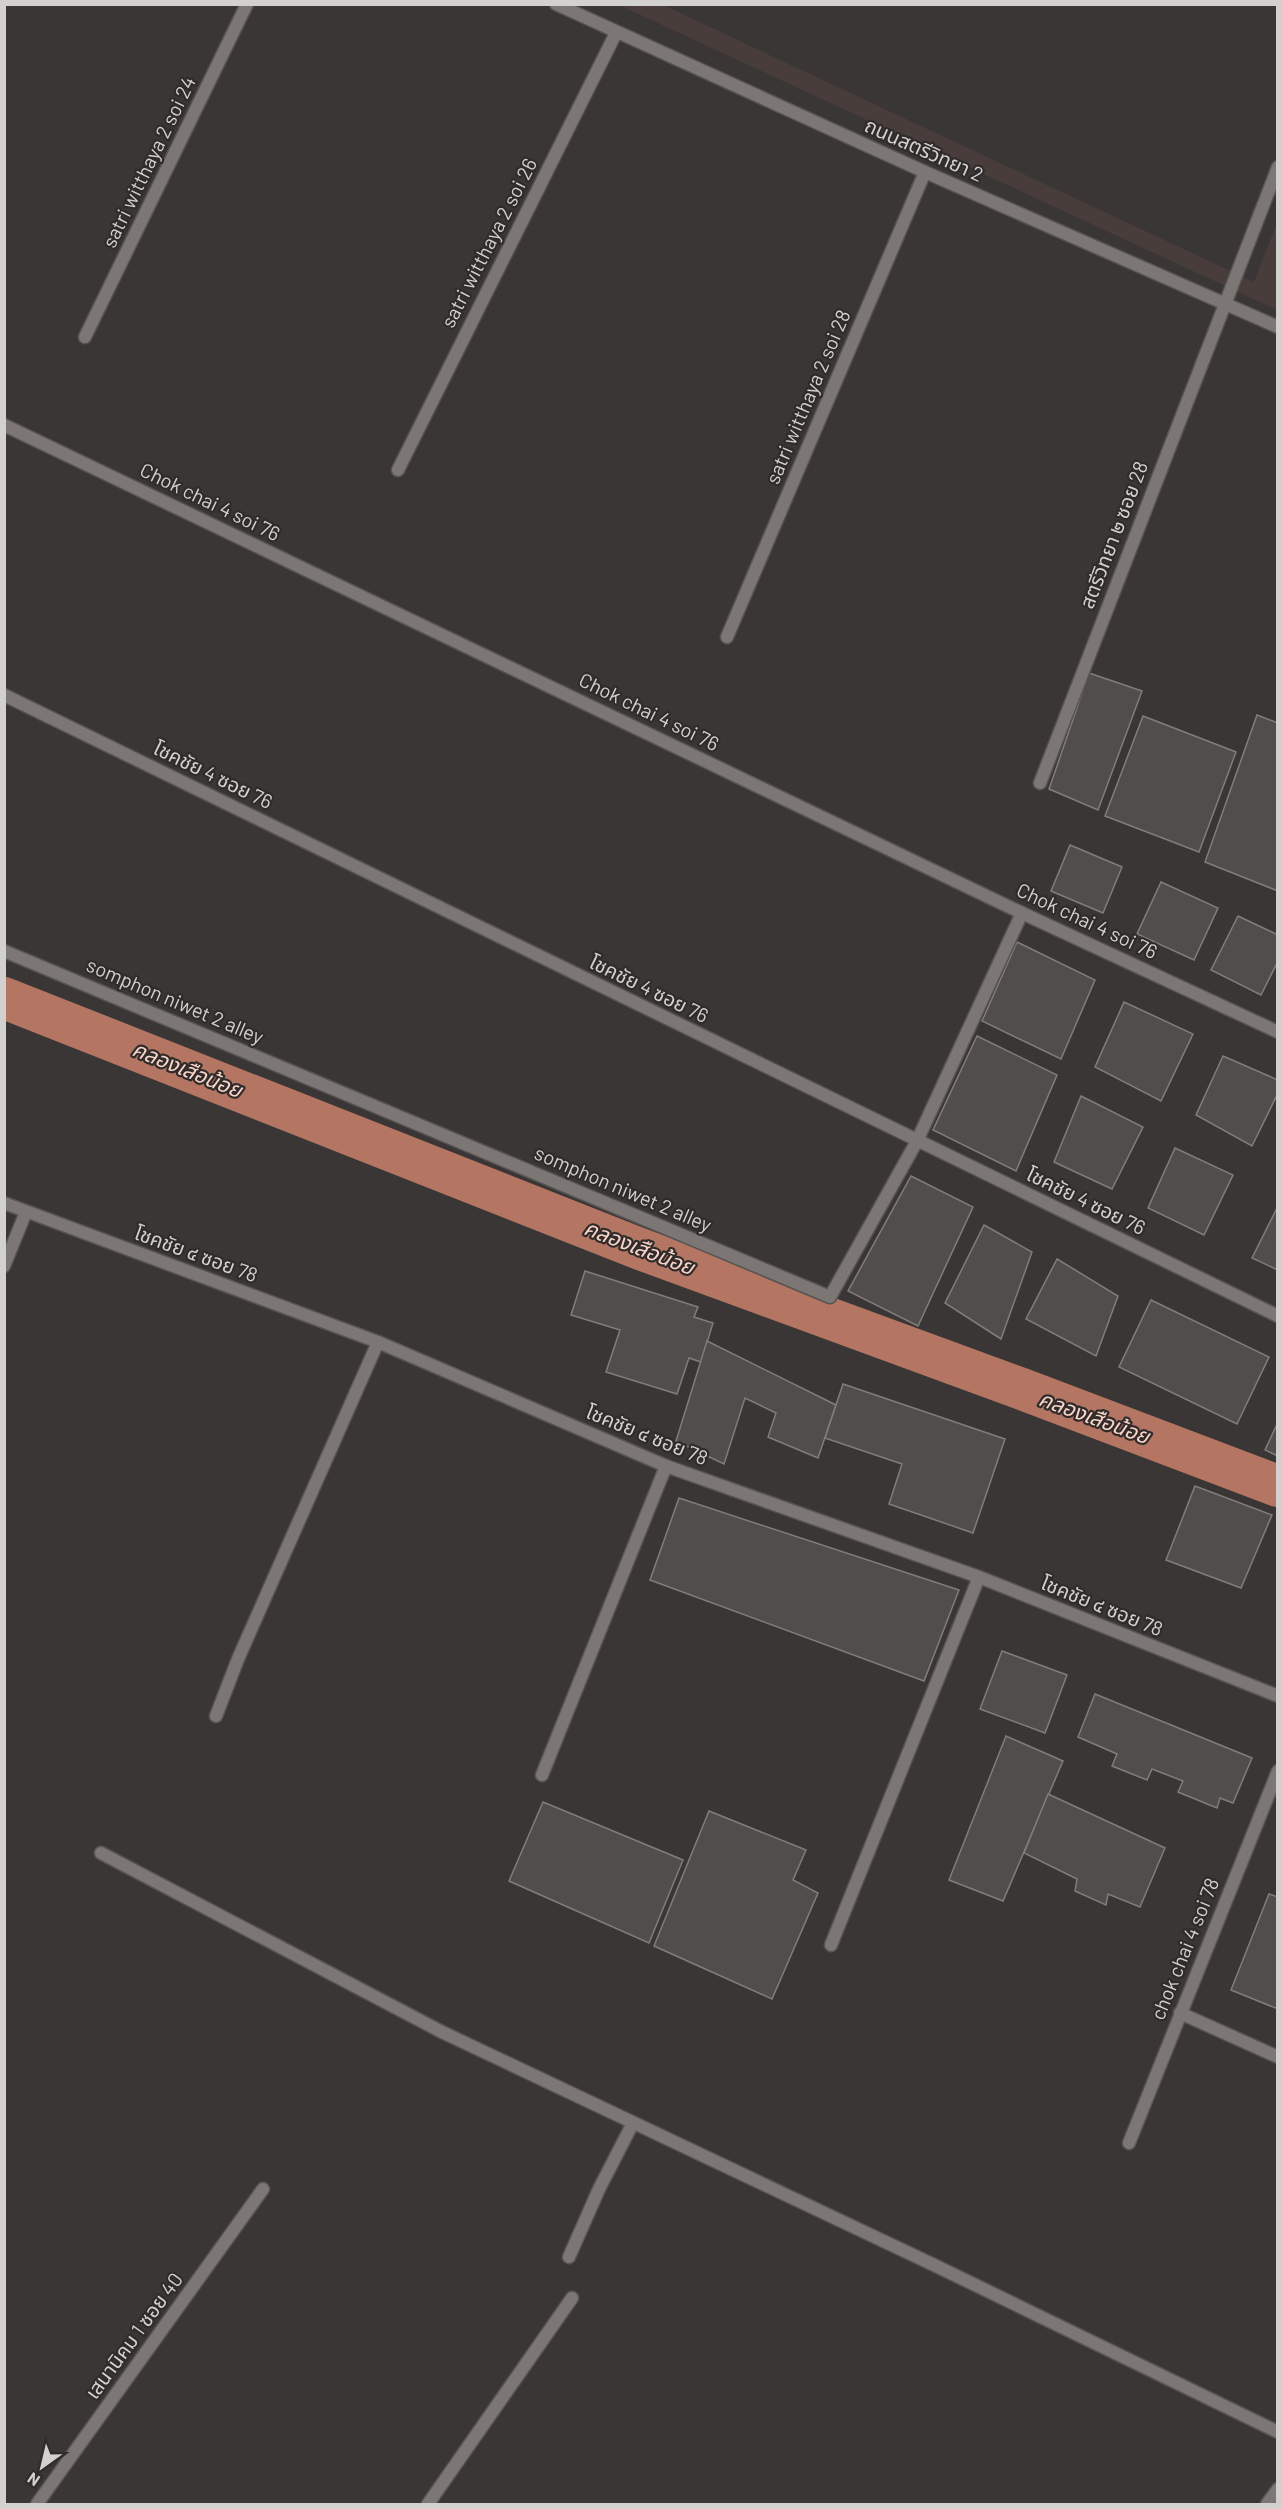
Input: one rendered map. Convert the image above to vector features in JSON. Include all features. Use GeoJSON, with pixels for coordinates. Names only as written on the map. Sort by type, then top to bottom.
{"type":"FeatureCollection","features":[{"type":"Feature","properties":{"kind":"street","name":"satri witthaya 2 soi 24"},"geometry":{"type":"LineString","coordinates":[[85,337],[247,4]]}},
{"type":"Feature","properties":{"kind":"street","name":"ถนนสตรีวิทยา 2"},"geometry":{"type":"LineString","coordinates":[[555,4],[925,172],[1278,327]]}},
{"type":"Feature","properties":{"kind":"street","name":"satri witthaya 2 soi 26"},"geometry":{"type":"LineString","coordinates":[[398,470],[616,33]]}},
{"type":"Feature","properties":{"kind":"street","name":"สตรีวิทยา ๒ ซอย 28"},"geometry":{"type":"LineString","coordinates":[[1040,783],[1278,167]]}},
{"type":"Feature","properties":{"kind":"street","name":"satri witthaya 2 soi 28"},"geometry":{"type":"LineString","coordinates":[[727,637],[925,172]]}},
{"type":"Feature","properties":{"kind":"street","name":"Chok chai 4 soi 76"},"geometry":{"type":"LineString","coordinates":[[4,425],[1022,913],[1278,1032]]}},
{"type":"Feature","properties":{"kind":"street","name":"โชคชัย 4 ซอย 76"},"geometry":{"type":"LineString","coordinates":[[4,695],[1278,1316]]}},
{"type":"Feature","properties":{"kind":"street","name":"somphon niwet 2 alley"},"geometry":{"type":"LineString","coordinates":[[4,951],[830,1297],[917,1141],[1022,913]]}},
{"type":"Feature","properties":{"kind":"street","name":"โชคชัย ๔ ซอย 78"},"geometry":{"type":"LineString","coordinates":[[4,1203],[378,1342],[666,1466],[979,1577],[1278,1696]]}},
{"type":"Feature","properties":{"kind":"street"},"geometry":{"type":"LineString","coordinates":[[4,1266],[26,1212]]}},
{"type":"Feature","properties":{"kind":"street"},"geometry":{"type":"LineString","coordinates":[[216,1716],[238,1659],[378,1342]]}},
{"type":"Feature","properties":{"kind":"street"},"geometry":{"type":"LineString","coordinates":[[542,1775],[666,1466]]}},
{"type":"Feature","properties":{"kind":"street"},"geometry":{"type":"LineString","coordinates":[[831,1945],[979,1577]]}},
{"type":"Feature","properties":{"kind":"street","name":"chok chai 4 soi 78"},"geometry":{"type":"LineString","coordinates":[[1129,2143],[1278,1771]]}},
{"type":"Feature","properties":{"kind":"street"},"geometry":{"type":"LineString","coordinates":[[101,1853],[442,2032],[934,2265],[1278,2432]]}},
{"type":"Feature","properties":{"kind":"street"},"geometry":{"type":"LineString","coordinates":[[1180,2013],[1278,2056]]}},
{"type":"Feature","properties":{"kind":"street"},"geometry":{"type":"LineString","coordinates":[[569,2257],[599,2189],[633,2123]]}},
{"type":"Feature","properties":{"kind":"street","name":"เสนานิคม 1 ซอย 40"},"geometry":{"type":"LineString","coordinates":[[37,2505],[263,2189]]}},
{"type":"Feature","properties":{"kind":"street"},"geometry":{"type":"LineString","coordinates":[[428,2505],[572,2298]]}},
{"type":"Feature","properties":{"kind":"street"},"geometry":{"type":"LineString","coordinates":[[1267,2505],[1278,2489]]}},
{"type":"Feature","properties":{"kind":"shaded area"},"geometry":{"type":"Polygon","coordinates":[[[619,5],[663,5],[1254,282],[1277,223],[1277,310],[619,5]]]}},
{"type":"Feature","properties":{"kind":"building"},"geometry":{"type":"Polygon","coordinates":[[[1089,673],[1142,691],[1098,810],[1049,789],[1089,673]]]}},
{"type":"Feature","properties":{"kind":"building"},"geometry":{"type":"Polygon","coordinates":[[[1257,715],[1278,723],[1278,891],[1205,862],[1257,715]]]}},
{"type":"Feature","properties":{"kind":"building"},"geometry":{"type":"Polygon","coordinates":[[[1143,716],[1236,752],[1199,852],[1105,816],[1143,716]]]}},
{"type":"Feature","properties":{"kind":"building"},"geometry":{"type":"Polygon","coordinates":[[[1070,845],[1122,867],[1103,913],[1051,891],[1070,845]]]}},
{"type":"Feature","properties":{"kind":"building"},"geometry":{"type":"Polygon","coordinates":[[[1161,882],[1218,908],[1194,960],[1137,934],[1161,882]]]}},
{"type":"Feature","properties":{"kind":"building"},"geometry":{"type":"Polygon","coordinates":[[[1238,916],[1278,935],[1278,961],[1261,995],[1211,970],[1238,916]]]}},
{"type":"Feature","properties":{"kind":"building"},"geometry":{"type":"Polygon","coordinates":[[[1017,942],[1095,980],[1061,1059],[982,1021],[1017,942]]]}},
{"type":"Feature","properties":{"kind":"building"},"geometry":{"type":"Polygon","coordinates":[[[1124,1002],[1193,1034],[1161,1101],[1095,1067],[1124,1002]]]}},
{"type":"Feature","properties":{"kind":"building"},"geometry":{"type":"Polygon","coordinates":[[[977,1036],[1057,1075],[1016,1171],[933,1130],[977,1036]]]}},
{"type":"Feature","properties":{"kind":"building"},"geometry":{"type":"Polygon","coordinates":[[[1223,1056],[1278,1080],[1278,1093],[1252,1146],[1196,1115],[1223,1056]]]}},
{"type":"Feature","properties":{"kind":"building"},"geometry":{"type":"Polygon","coordinates":[[[1081,1096],[1143,1127],[1112,1189],[1054,1162],[1081,1096]]]}},
{"type":"Feature","properties":{"kind":"building"},"geometry":{"type":"Polygon","coordinates":[[[1175,1148],[1233,1175],[1204,1235],[1148,1208],[1175,1148]]]}},
{"type":"Feature","properties":{"kind":"building"},"geometry":{"type":"Polygon","coordinates":[[[911,1176],[973,1207],[918,1326],[848,1291],[911,1176]]]}},
{"type":"Feature","properties":{"kind":"building"},"geometry":{"type":"Polygon","coordinates":[[[1278,1206],[1278,1270],[1252,1258],[1278,1206]]]}},
{"type":"Feature","properties":{"kind":"building"},"geometry":{"type":"Polygon","coordinates":[[[984,1225],[1032,1252],[1001,1339],[945,1303],[984,1225]]]}},
{"type":"Feature","properties":{"kind":"building"},"geometry":{"type":"Polygon","coordinates":[[[1057,1259],[1118,1296],[1096,1356],[1026,1319],[1057,1259]]]}},
{"type":"Feature","properties":{"kind":"building"},"geometry":{"type":"Polygon","coordinates":[[[585,1271],[698,1307],[694,1317],[713,1323],[701,1362],[689,1358],[677,1394],[606,1372],[620,1330],[571,1315],[585,1271]]]}},
{"type":"Feature","properties":{"kind":"building"},"geometry":{"type":"Polygon","coordinates":[[[1151,1300],[1269,1357],[1237,1424],[1119,1367],[1151,1300]]]}},
{"type":"Feature","properties":{"kind":"building"},"geometry":{"type":"Polygon","coordinates":[[[707,1341],[836,1405],[818,1458],[768,1437],[776,1413],[745,1398],[724,1464],[676,1441],[707,1341]]]}},
{"type":"Feature","properties":{"kind":"building"},"geometry":{"type":"Polygon","coordinates":[[[843,1384],[1005,1439],[973,1533],[889,1504],[902,1464],[825,1438],[843,1384]]]}},
{"type":"Feature","properties":{"kind":"building"},"geometry":{"type":"Polygon","coordinates":[[[1278,1422],[1278,1456],[1265,1450],[1278,1422]]]}},
{"type":"Feature","properties":{"kind":"building"},"geometry":{"type":"Polygon","coordinates":[[[1195,1486],[1272,1515],[1241,1588],[1166,1560],[1195,1486]]]}},
{"type":"Feature","properties":{"kind":"building"},"geometry":{"type":"Polygon","coordinates":[[[679,1498],[959,1590],[924,1681],[650,1580],[679,1498]]]}},
{"type":"Feature","properties":{"kind":"building"},"geometry":{"type":"Polygon","coordinates":[[[1002,1651],[1067,1675],[1045,1733],[980,1709],[1002,1651]]]}},
{"type":"Feature","properties":{"kind":"building"},"geometry":{"type":"Polygon","coordinates":[[[1095,1694],[1252,1758],[1233,1803],[1220,1798],[1217,1808],[1178,1792],[1183,1781],[1152,1769],[1147,1780],[1112,1766],[1117,1754],[1078,1737],[1095,1694]]]}},
{"type":"Feature","properties":{"kind":"building"},"geometry":{"type":"Polygon","coordinates":[[[1006,1736],[1063,1761],[1003,1901],[949,1880],[1006,1736]]]}},
{"type":"Feature","properties":{"kind":"building"},"geometry":{"type":"Polygon","coordinates":[[[1048,1794],[1165,1848],[1140,1907],[1108,1894],[1106,1905],[1075,1891],[1077,1879],[1024,1853],[1048,1794]]]}},
{"type":"Feature","properties":{"kind":"building"},"geometry":{"type":"Polygon","coordinates":[[[543,1802],[683,1860],[649,1943],[509,1881],[543,1802]]]}},
{"type":"Feature","properties":{"kind":"building"},"geometry":{"type":"Polygon","coordinates":[[[709,1811],[806,1850],[793,1880],[818,1893],[772,1999],[654,1946],[709,1811]]]}},
{"type":"Feature","properties":{"kind":"building"},"geometry":{"type":"Polygon","coordinates":[[[1269,1894],[1278,1897],[1278,2009],[1231,1990],[1269,1894]]]}},
{"type":"Feature","properties":{"kind":"waterway","name":"คลองเสือน้อย"},"geometry":{"type":"LineString","coordinates":[[4,998],[640,1249],[1278,1486]]}}]}
